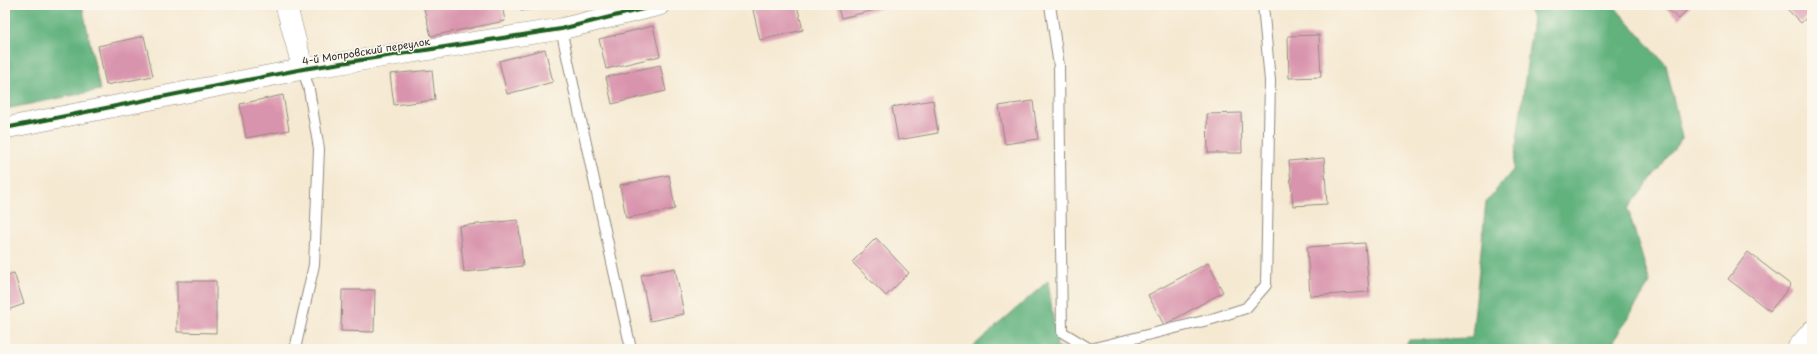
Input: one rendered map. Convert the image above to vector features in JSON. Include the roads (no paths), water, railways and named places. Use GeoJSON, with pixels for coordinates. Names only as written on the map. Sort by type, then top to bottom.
{"type":"FeatureCollection","features":[{"type":"Feature","properties":{"kind":"street"},"geometry":{"type":"LineString","coordinates":[[286,5],[303,69]]}},
{"type":"Feature","properties":{"kind":"street","name":"4-й Мопровский переулок"},"geometry":{"type":"LineString","coordinates":[[5,128],[303,69],[561,29],[659,5]]}},
{"type":"Feature","properties":{"kind":"street"},"geometry":{"type":"LineString","coordinates":[[1797,349],[1812,331]]}},
{"type":"Feature","properties":{"kind":"lane"},"geometry":{"type":"LineString","coordinates":[[1050,5],[1059,66],[1062,332],[1090,349],[1212,319],[1246,308],[1266,285],[1270,81],[1263,5]]}},
{"type":"Feature","properties":{"kind":"lane"},"geometry":{"type":"LineString","coordinates":[[561,29],[631,349]]}},
{"type":"Feature","properties":{"kind":"lane"},"geometry":{"type":"LineString","coordinates":[[295,349],[314,265],[318,150],[309,90],[303,69]]}}]}
